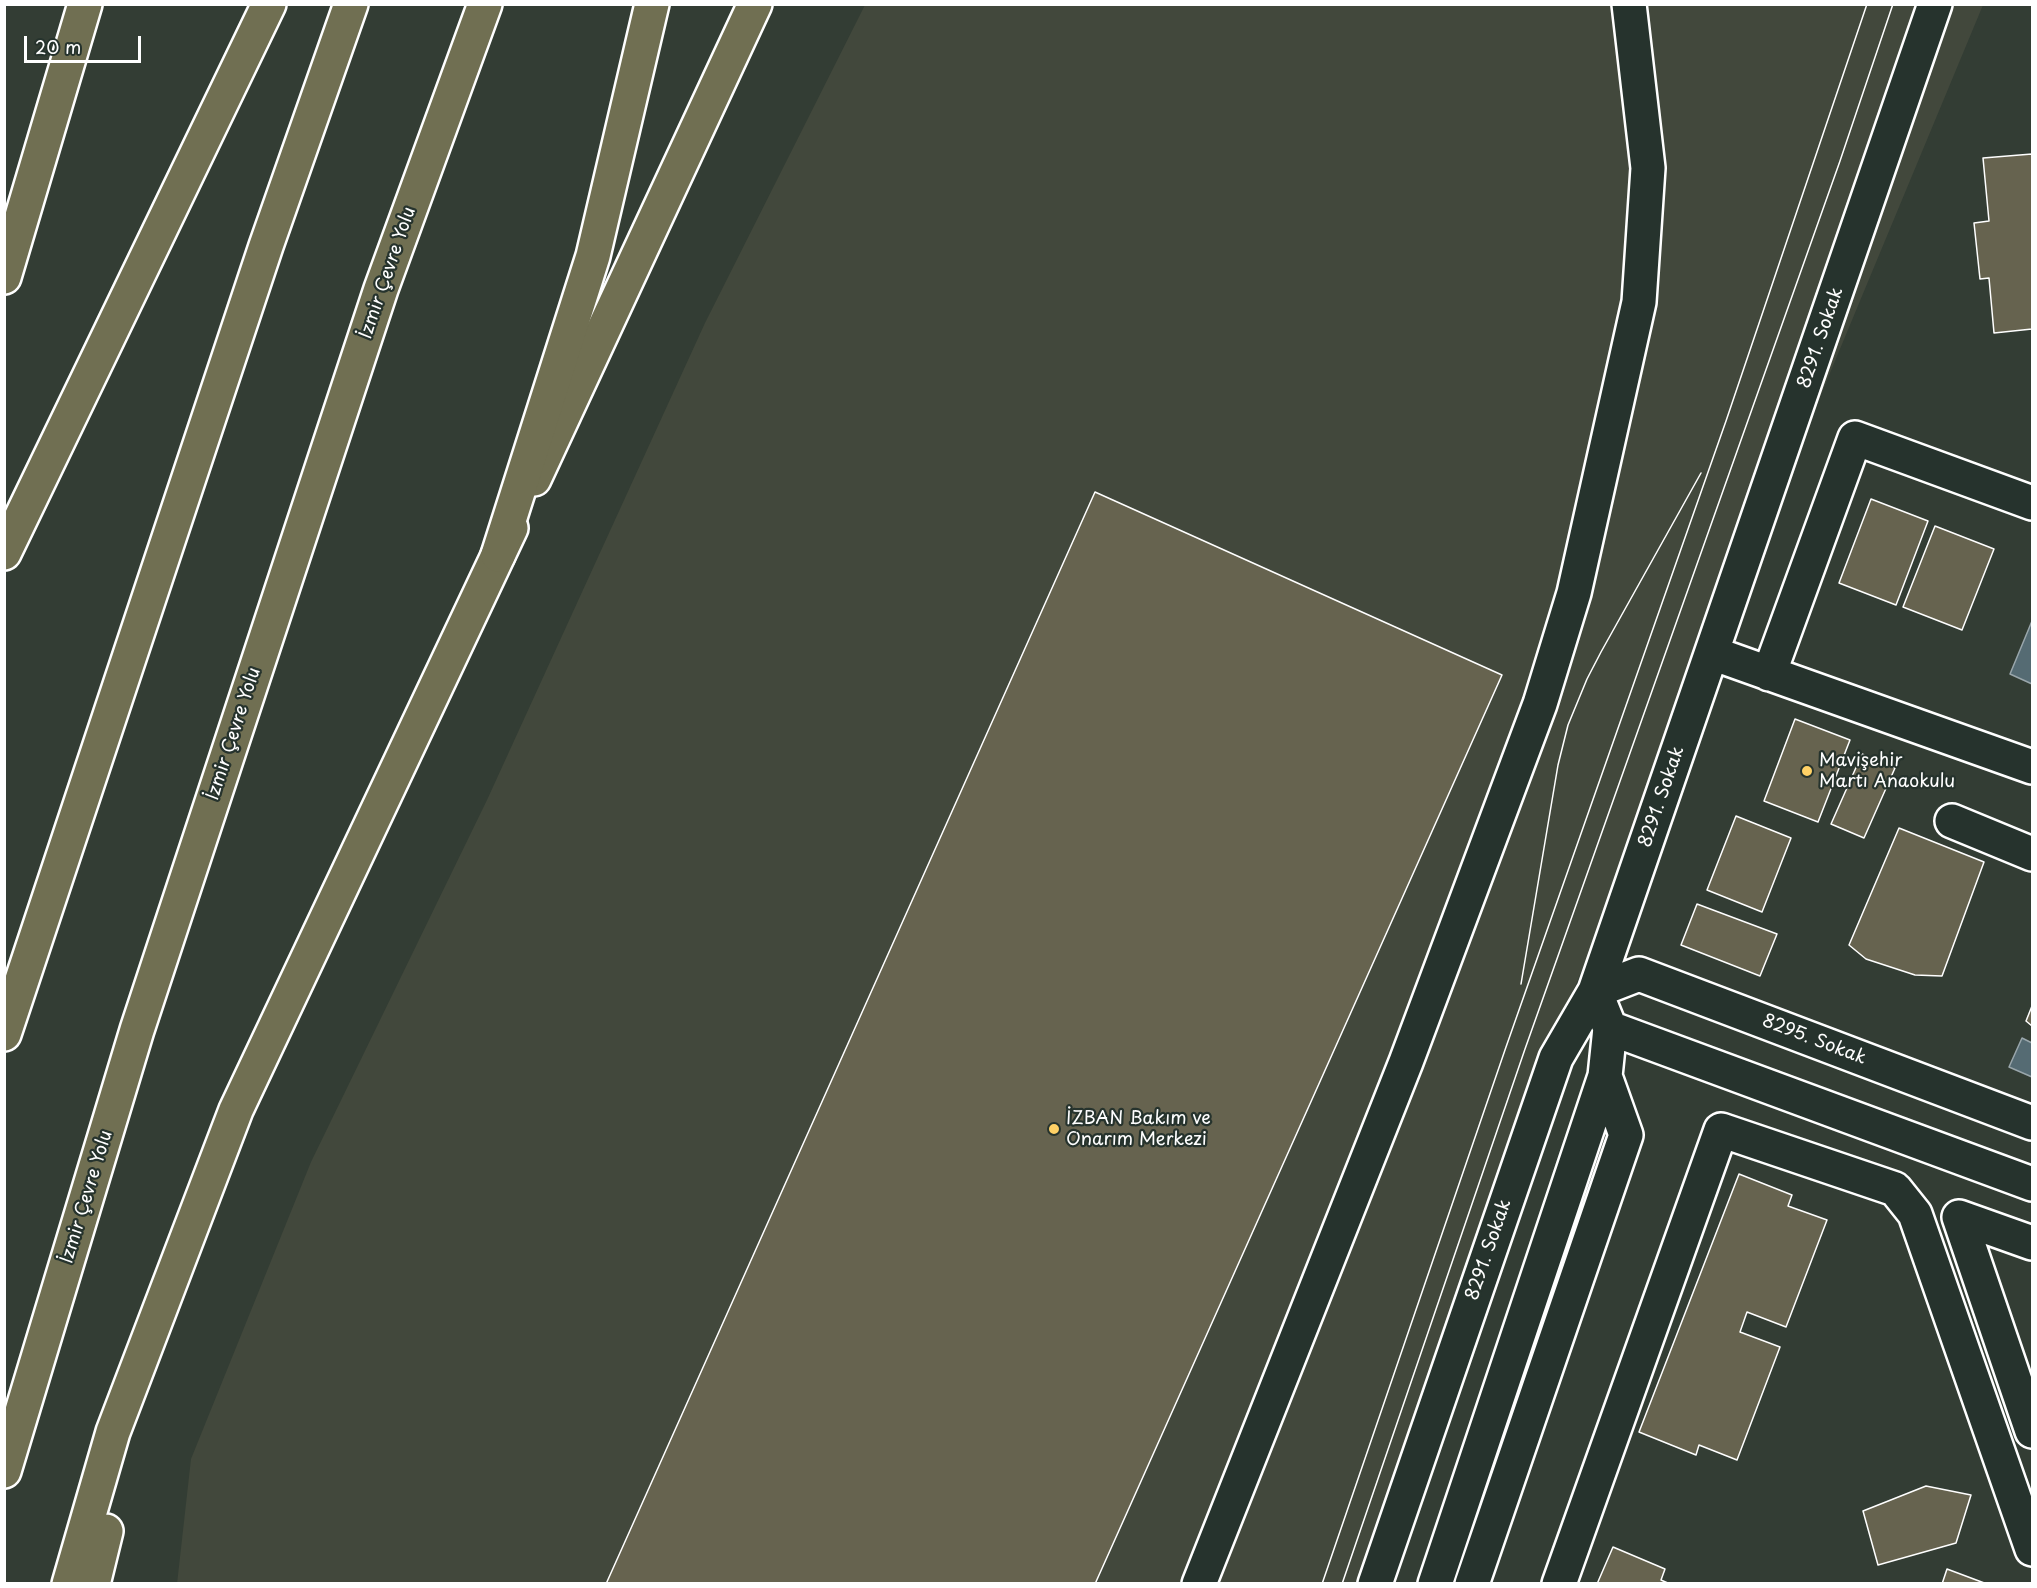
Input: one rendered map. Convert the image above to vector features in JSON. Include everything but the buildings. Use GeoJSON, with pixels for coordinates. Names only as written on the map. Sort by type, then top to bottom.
{"type":"FeatureCollection","features":[{"type":"Feature","properties":{"kind":"main road"},"geometry":{"type":"LineString","coordinates":[[4,277],[85,4]]}},
{"type":"Feature","properties":{"kind":"main road"},"geometry":{"type":"LineString","coordinates":[[4,553],[269,4]]}},
{"type":"Feature","properties":{"kind":"main road"},"geometry":{"type":"LineString","coordinates":[[4,1034],[266,246],[351,4]]}},
{"type":"Feature","properties":{"kind":"main road","name":"İzmir Çevre Yolu"},"geometry":{"type":"LineString","coordinates":[[4,1471],[137,1030],[381,289],[485,4]]}},
{"type":"Feature","properties":{"kind":"main road"},"geometry":{"type":"LineString","coordinates":[[498,555],[593,256],[652,4]]}},
{"type":"Feature","properties":{"kind":"main road"},"geometry":{"type":"LineString","coordinates":[[69,1584],[113,1432],[237,1110],[755,4]]}},
{"type":"Feature","properties":{"kind":"main road"},"geometry":{"type":"LineString","coordinates":[[93,1584],[162,1301]]}},
{"type":"Feature","properties":{"kind":"street"},"geometry":{"type":"LineString","coordinates":[[1199,1584],[1406,1062],[1540,704],[1574,593],[1639,302],[1648,168],[1629,4]]}},
{"type":"Feature","properties":{"kind":"street","name":"8291. Sokak"},"geometry":{"type":"LineString","coordinates":[[1375,1584],[1556,1058],[1595,991],[1935,4]]}},
{"type":"Feature","properties":{"kind":"street"},"geometry":{"type":"LineString","coordinates":[[1769,674],[1856,438],[2032,502]]}},
{"type":"Feature","properties":{"kind":"street"},"geometry":{"type":"LineString","coordinates":[[1712,653],[2032,767]]}},
{"type":"Feature","properties":{"kind":"street"},"geometry":{"type":"LineString","coordinates":[[1952,821],[2032,854]]}},
{"type":"Feature","properties":{"kind":"street","name":"8295. Sokak"},"geometry":{"type":"LineString","coordinates":[[1595,991],[1639,974],[2032,1123]]}},
{"type":"Feature","properties":{"kind":"street"},"geometry":{"type":"LineString","coordinates":[[1435,1584],[1605,1076],[1610,1028],[1595,991]]}},
{"type":"Feature","properties":{"kind":"street"},"geometry":{"type":"LineString","coordinates":[[1610,1028],[2032,1184]]}},
{"type":"Feature","properties":{"kind":"street"},"geometry":{"type":"LineString","coordinates":[[1472,1584],[1626,1135],[1605,1076]]}},
{"type":"Feature","properties":{"kind":"street"},"geometry":{"type":"LineString","coordinates":[[1559,1584],[1721,1130],[1895,1189],[1915,1214],[2032,1549]]}},
{"type":"Feature","properties":{"kind":"street"},"geometry":{"type":"LineString","coordinates":[[2032,1243],[1959,1217],[2032,1431]]}},
{"type":"Feature","properties":{"kind":"shaded area"},"geometry":{"type":"Polygon","coordinates":[[[865,5],[1983,5],[1566,1008],[1366,1583],[177,1584],[191,1459],[311,1162],[487,800],[705,323],[865,5]]]}},
{"type":"Feature","properties":{"kind":"water"},"geometry":{"type":"Polygon","coordinates":[[[2032,621],[2032,684],[2010,674],[2032,621]]]}},
{"type":"Feature","properties":{"kind":"water"},"geometry":{"type":"Polygon","coordinates":[[[2022,1038],[2032,1043],[2032,1077],[2009,1067],[2022,1038]]]}},
{"type":"Feature","properties":{"kind":"tram line"},"geometry":{"type":"LineString","coordinates":[[1322,1584],[1506,1047],[1726,421],[1867,4]]}},
{"type":"Feature","properties":{"kind":"tram line"},"geometry":{"type":"LineString","coordinates":[[1342,1584],[1525,1049],[1840,161],[1893,4]]}},
{"type":"Feature","properties":{"kind":"tram line"},"geometry":{"type":"LineString","coordinates":[[1521,984],[1558,765],[1568,725],[1601,652],[1701,473]]}},
{"type":"Feature","properties":{"kind":"place","name":"Mavişehir Martı Anaokulu"},"geometry":{"type":"Point","coordinates":[1807,771]}},
{"type":"Feature","properties":{"kind":"place","name":"İZBAN Bakım ve Onarım Merkezi"},"geometry":{"type":"Point","coordinates":[1054,1129]}}]}
